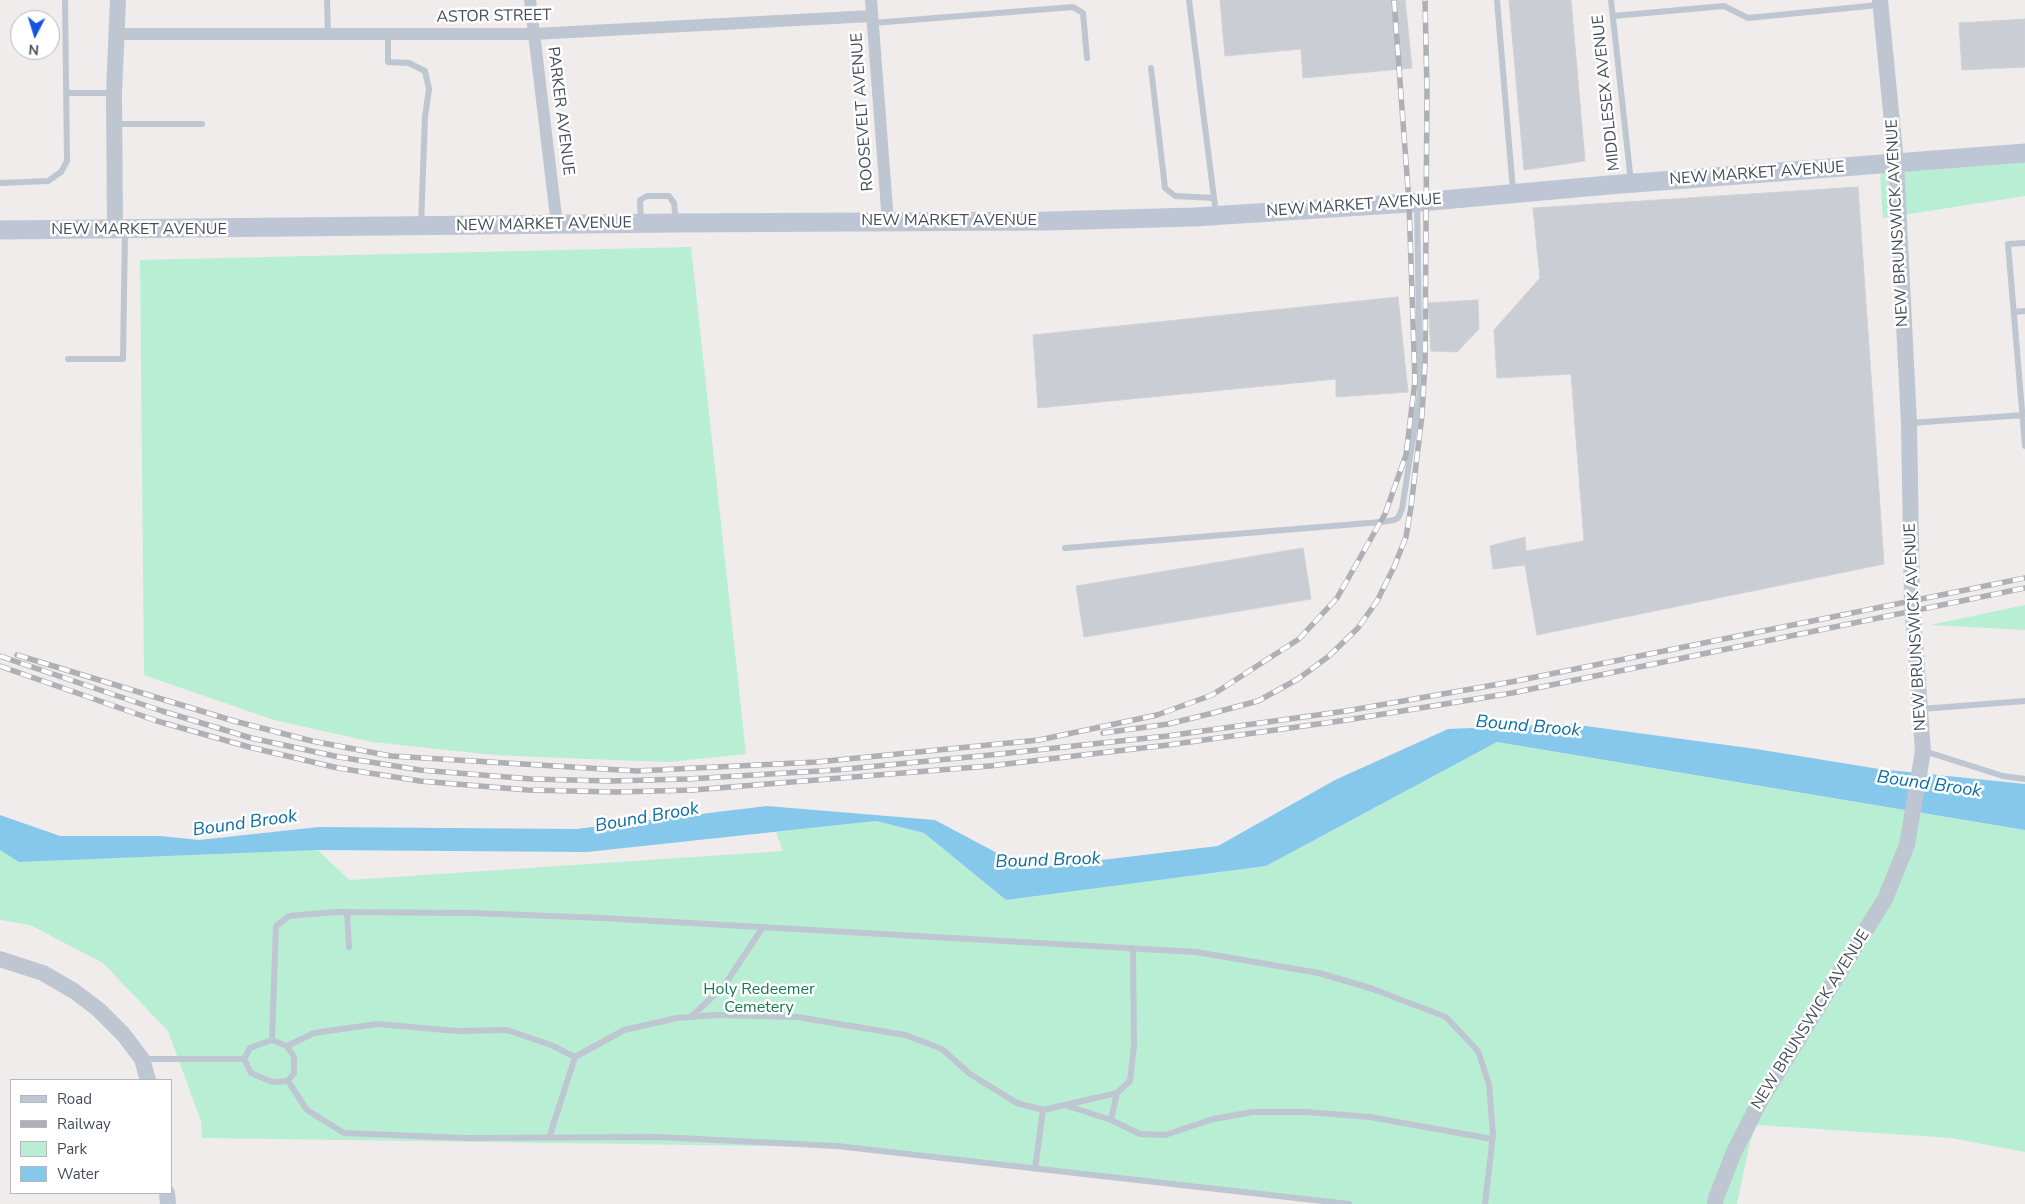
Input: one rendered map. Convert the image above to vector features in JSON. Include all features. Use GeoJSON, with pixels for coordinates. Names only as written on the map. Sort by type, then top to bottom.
{"type":"FeatureCollection","features":[{"type":"Feature","properties":{"kind":"main road","name":"NEW MARKET AVENUE"},"geometry":{"type":"LineString","coordinates":[[0,230],[1049,221],[1215,207],[1417,202],[2025,154]]}},
{"type":"Feature","properties":{"kind":"street"},"geometry":{"type":"LineString","coordinates":[[118,0],[114,124],[120,230]]}},
{"type":"Feature","properties":{"kind":"street","name":"PARKER AVENUE"},"geometry":{"type":"LineString","coordinates":[[530,0],[557,225]]}},
{"type":"Feature","properties":{"kind":"street","name":"ROOSEVELT AVENUE"},"geometry":{"type":"LineString","coordinates":[[870,0],[888,222]]}},
{"type":"Feature","properties":{"kind":"street","name":"NEW BRUNSWICK AVENUE"},"geometry":{"type":"LineString","coordinates":[[1715,1204],[1734,1152],[1760,1101],[1885,899],[1907,845],[1923,751],[1912,601],[1909,424],[1896,164],[1880,2]]}},
{"type":"Feature","properties":{"kind":"street","name":"ASTOR STREET"},"geometry":{"type":"LineString","coordinates":[[116,34],[534,34],[872,19]]}},
{"type":"Feature","properties":{"kind":"street"},"geometry":{"type":"LineString","coordinates":[[0,959],[43,972],[74,991],[99,1010],[123,1034],[142,1058],[148,1079]]}},
{"type":"Feature","properties":{"kind":"lane"},"geometry":{"type":"LineString","coordinates":[[0,182],[48,181],[61,172],[67,161],[65,0]]}},
{"type":"Feature","properties":{"kind":"lane"},"geometry":{"type":"LineString","coordinates":[[327,0],[328,34]]}},
{"type":"Feature","properties":{"kind":"lane"},"geometry":{"type":"LineString","coordinates":[[1151,68],[1165,188],[1175,196],[1215,207],[1189,0]]}},
{"type":"Feature","properties":{"kind":"lane"},"geometry":{"type":"LineString","coordinates":[[1497,0],[1513,194]]}},
{"type":"Feature","properties":{"kind":"lane","name":"MIDDLESEX AVENUE"},"geometry":{"type":"LineString","coordinates":[[1611,0],[1631,184]]}},
{"type":"Feature","properties":{"kind":"lane"},"geometry":{"type":"LineString","coordinates":[[1613,16],[1724,6],[1748,18],[1880,2]]}},
{"type":"Feature","properties":{"kind":"lane"},"geometry":{"type":"LineString","coordinates":[[872,19],[1073,7],[1083,13],[1087,58]]}},
{"type":"Feature","properties":{"kind":"lane"},"geometry":{"type":"LineString","coordinates":[[388,34],[388,62],[409,63],[425,71],[430,89],[425,117],[422,226]]}},
{"type":"Feature","properties":{"kind":"lane"},"geometry":{"type":"LineString","coordinates":[[66,93],[114,93]]}},
{"type":"Feature","properties":{"kind":"lane"},"geometry":{"type":"LineString","coordinates":[[114,124],[202,124]]}},
{"type":"Feature","properties":{"kind":"lane"},"geometry":{"type":"LineString","coordinates":[[642,224],[640,200],[647,196],[669,196],[674,203],[676,223]]}},
{"type":"Feature","properties":{"kind":"lane"},"geometry":{"type":"LineString","coordinates":[[1065,548],[1381,522],[1398,518],[1402,509],[1420,393],[1417,202]]}},
{"type":"Feature","properties":{"kind":"lane"},"geometry":{"type":"LineString","coordinates":[[68,359],[123,360],[120,230]]}},
{"type":"Feature","properties":{"kind":"lane"},"geometry":{"type":"LineString","coordinates":[[2025,243],[2008,244],[2024,415],[2025,446]]}},
{"type":"Feature","properties":{"kind":"lane"},"geometry":{"type":"LineString","coordinates":[[2014,312],[2025,311]]}},
{"type":"Feature","properties":{"kind":"lane"},"geometry":{"type":"LineString","coordinates":[[1909,424],[2024,415]]}},
{"type":"Feature","properties":{"kind":"lane"},"geometry":{"type":"LineString","coordinates":[[1919,709],[2025,701]]}},
{"type":"Feature","properties":{"kind":"lane"},"geometry":{"type":"LineString","coordinates":[[1923,751],[2003,776],[2025,779]]}},
{"type":"Feature","properties":{"kind":"lane"},"geometry":{"type":"LineString","coordinates":[[347,912],[348,947]]}},
{"type":"Feature","properties":{"kind":"lane"},"geometry":{"type":"LineString","coordinates":[[272,1040],[276,926],[289,916],[347,912],[603,918],[1196,952],[1319,973],[1373,989],[1446,1017],[1478,1051],[1489,1084],[1492,1139],[1484,1204]]}},
{"type":"Feature","properties":{"kind":"lane"},"geometry":{"type":"LineString","coordinates":[[691,1017],[724,986],[763,928]]}},
{"type":"Feature","properties":{"kind":"lane"},"geometry":{"type":"LineString","coordinates":[[549,1138],[575,1057],[624,1030],[677,1018],[714,1015],[797,1017],[905,1035],[942,1048],[970,1074],[1017,1104],[1043,1110],[1117,1093],[1130,1081],[1134,1046],[1133,948]]}},
{"type":"Feature","properties":{"kind":"lane"},"geometry":{"type":"LineString","coordinates":[[287,1046],[314,1033],[377,1024],[457,1030],[507,1030],[551,1045],[575,1057]]}},
{"type":"Feature","properties":{"kind":"lane"},"geometry":{"type":"LineString","coordinates":[[272,1040],[287,1046],[294,1057],[294,1073],[288,1081],[272,1082],[251,1072],[244,1059],[250,1048],[272,1040]]}},
{"type":"Feature","properties":{"kind":"lane"},"geometry":{"type":"LineString","coordinates":[[142,1058],[244,1059]]}},
{"type":"Feature","properties":{"kind":"lane"},"geometry":{"type":"LineString","coordinates":[[288,1081],[307,1110],[344,1133],[466,1138],[658,1137],[837,1146],[1349,1204]]}},
{"type":"Feature","properties":{"kind":"lane"},"geometry":{"type":"LineString","coordinates":[[1111,1120],[1117,1093]]}},
{"type":"Feature","properties":{"kind":"lane"},"geometry":{"type":"LineString","coordinates":[[1064,1105],[1111,1120],[1140,1134],[1165,1135],[1214,1119],[1253,1112],[1307,1112],[1370,1117],[1492,1139]]}},
{"type":"Feature","properties":{"kind":"lane"},"geometry":{"type":"LineString","coordinates":[[1035,1169],[1043,1110]]}},
{"type":"Feature","properties":{"kind":"green space"},"geometry":{"type":"Polygon","coordinates":[[[2025,146],[2025,196],[1883,218],[1879,157],[2025,146]]]}},
{"type":"Feature","properties":{"kind":"green space"},"geometry":{"type":"Polygon","coordinates":[[[691,247],[746,754],[669,762],[494,755],[372,742],[274,720],[144,675],[140,260],[691,247]]]}},
{"type":"Feature","properties":{"kind":"green space"},"geometry":{"type":"Polygon","coordinates":[[[2025,605],[2025,630],[1930,625],[2025,605]]]}},
{"type":"Feature","properties":{"kind":"green space","name":"Holy Redeemer Cemetery"},"geometry":{"type":"Polygon","coordinates":[[[1497,742],[2025,830],[2025,1152],[1951,1138],[1757,1125],[1750,1142],[1737,1204],[1337,1204],[836,1147],[202,1138],[201,1121],[168,1031],[103,963],[30,925],[0,920],[0,850],[20,862],[318,850],[349,880],[783,851],[776,832],[876,821],[924,833],[1006,900],[1266,866],[1497,742]]]}},
{"type":"Feature","properties":{"kind":"water","name":"Bound Brook"},"geometry":{"type":"Polygon","coordinates":[[[1571,724],[1756,749],[1879,769],[2025,784],[2025,830],[1497,742],[1266,866],[1006,900],[924,833],[876,821],[587,852],[318,850],[19,862],[0,850],[0,815],[60,836],[160,836],[199,840],[319,827],[576,829],[767,806],[935,820],[1027,869],[1218,846],[1335,780],[1448,729],[1571,724]]]}},
{"type":"Feature","properties":{"kind":"building"},"geometry":{"type":"Polygon","coordinates":[[[1220,0],[1405,0],[1412,68],[1303,78],[1301,49],[1225,56],[1220,0]]]}},
{"type":"Feature","properties":{"kind":"building"},"geometry":{"type":"Polygon","coordinates":[[[1509,0],[1571,0],[1585,161],[1524,170],[1509,0]]]}},
{"type":"Feature","properties":{"kind":"building"},"geometry":{"type":"Polygon","coordinates":[[[2025,19],[2025,67],[1962,70],[1959,23],[2025,19]]]}},
{"type":"Feature","properties":{"kind":"building"},"geometry":{"type":"Polygon","coordinates":[[[1858,187],[1884,564],[1537,635],[1525,565],[1493,569],[1490,546],[1525,537],[1526,551],[1584,541],[1571,374],[1497,378],[1494,330],[1540,278],[1533,208],[1858,187]]]}},
{"type":"Feature","properties":{"kind":"building"},"geometry":{"type":"Polygon","coordinates":[[[1398,297],[1408,392],[1336,397],[1336,379],[1038,408],[1033,335],[1398,297]]]}},
{"type":"Feature","properties":{"kind":"building"},"geometry":{"type":"Polygon","coordinates":[[[1478,300],[1479,329],[1457,352],[1431,351],[1428,303],[1478,300]]]}},
{"type":"Feature","properties":{"kind":"building"},"geometry":{"type":"Polygon","coordinates":[[[1303,548],[1311,599],[1084,637],[1076,586],[1303,548]]]}},
{"type":"Feature","properties":{"kind":"railway"},"geometry":{"type":"LineString","coordinates":[[17,655],[234,721],[312,741],[391,756],[637,771],[817,762],[1039,740],[1157,715],[1212,695],[1299,639],[1337,598],[1385,514],[1406,455],[1415,381],[1409,203],[1394,0]]}},
{"type":"Feature","properties":{"kind":"railway"},"geometry":{"type":"LineString","coordinates":[[1103,733],[1168,724],[1258,701],[1298,679],[1329,656],[1358,628],[1377,601],[1394,567],[1406,537],[1411,507],[1422,415],[1425,363],[1427,92],[1425,0]]}},
{"type":"Feature","properties":{"kind":"railway"},"geometry":{"type":"LineString","coordinates":[[0,656],[162,711],[251,738],[339,757],[420,770],[531,779],[610,781],[688,779],[836,770],[990,755],[1167,736],[1346,711],[1511,682],[2025,578]]}},
{"type":"Feature","properties":{"kind":"railway"},"geometry":{"type":"LineString","coordinates":[[0,666],[157,721],[249,747],[338,768],[420,781],[528,790],[616,792],[693,790],[989,766],[1168,745],[1347,720],[1512,693],[2025,588]]}}]}
